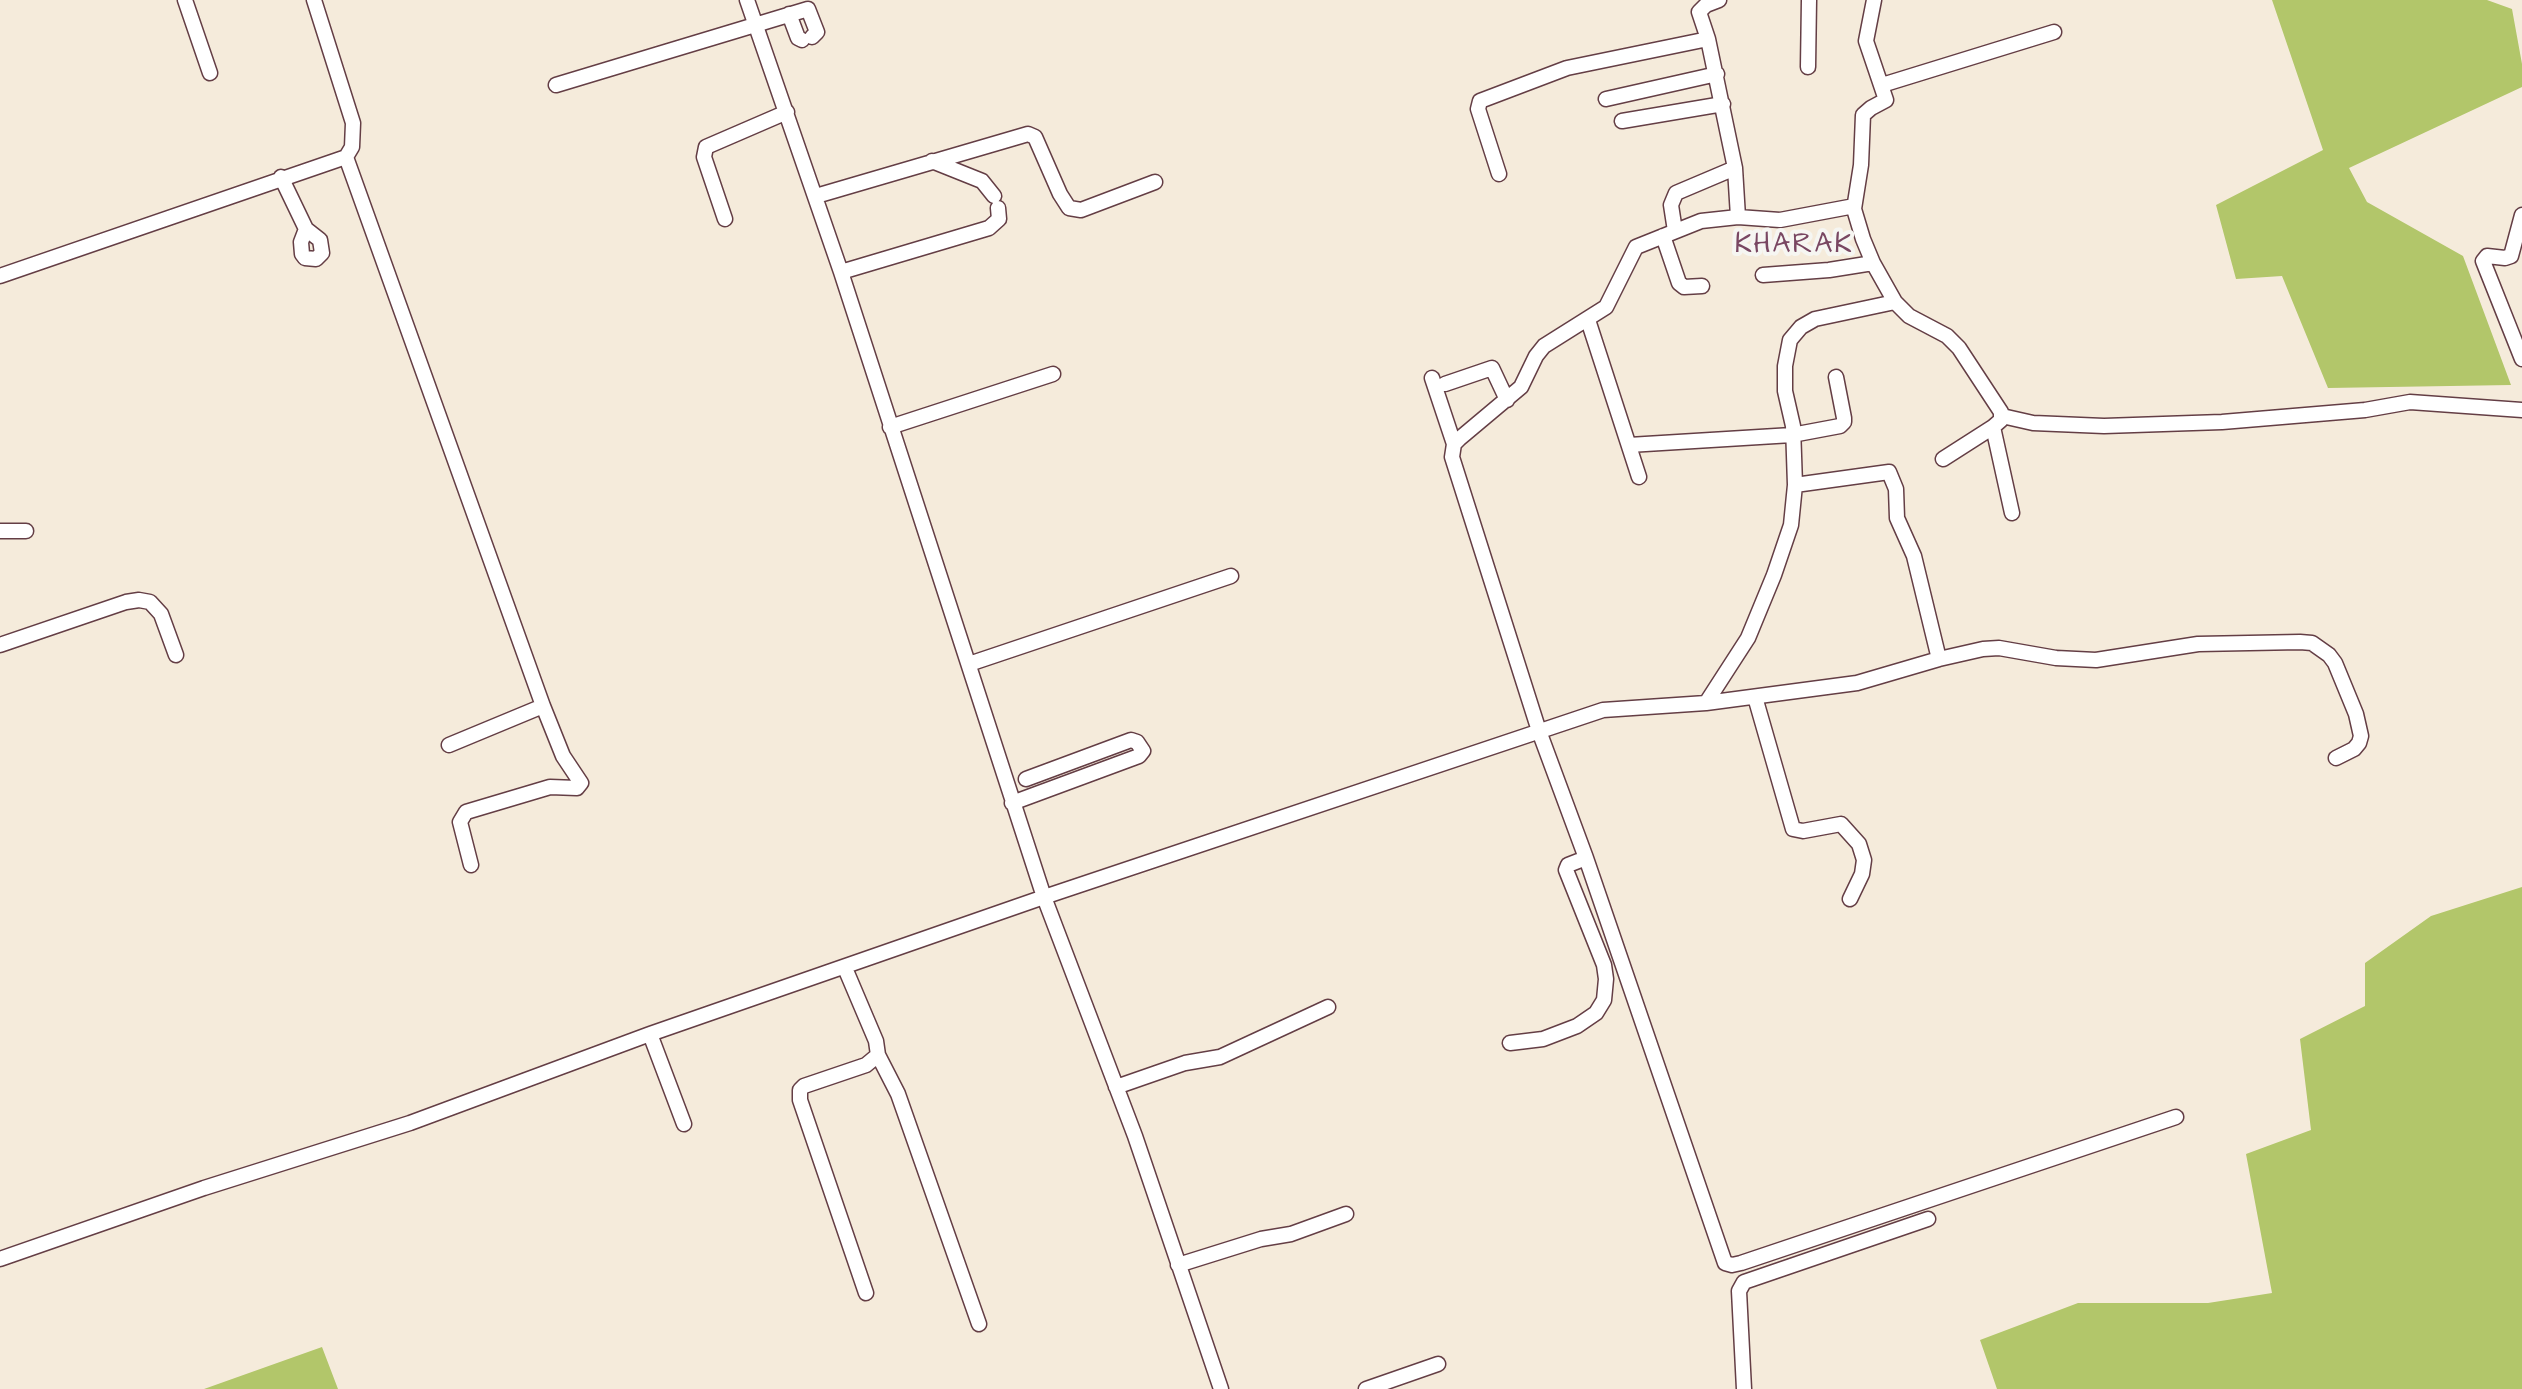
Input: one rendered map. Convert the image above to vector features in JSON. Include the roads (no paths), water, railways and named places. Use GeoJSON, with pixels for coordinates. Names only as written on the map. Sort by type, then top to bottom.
{"type":"FeatureCollection","features":[{"type":"Feature","properties":{"kind":"street"},"geometry":{"type":"LineString","coordinates":[[185,0],[210,73]]}},
{"type":"Feature","properties":{"kind":"street"},"geometry":{"type":"LineString","coordinates":[[0,276],[346,157],[352,147],[353,123],[314,0]]}},
{"type":"Feature","properties":{"kind":"street"},"geometry":{"type":"LineString","coordinates":[[747,0],[816,196],[1044,897],[1116,1087],[1221,1389]]}},
{"type":"Feature","properties":{"kind":"street"},"geometry":{"type":"LineString","coordinates":[[1719,0],[1706,5],[1699,12],[1723,104],[1735,168],[1738,217]]}},
{"type":"Feature","properties":{"kind":"street"},"geometry":{"type":"LineString","coordinates":[[1808,67],[1809,0]]}},
{"type":"Feature","properties":{"kind":"street"},"geometry":{"type":"LineString","coordinates":[[1874,0],[1866,41],[1886,100],[1867,110],[1861,120],[1861,165],[1854,209],[1873,263],[1895,302],[1909,316],[1947,336],[1959,348],[1998,422],[2012,513]]}},
{"type":"Feature","properties":{"kind":"street"},"geometry":{"type":"LineString","coordinates":[[556,85],[789,14],[798,38],[807,38]]}},
{"type":"Feature","properties":{"kind":"street"},"geometry":{"type":"LineString","coordinates":[[1882,85],[2054,32]]}},
{"type":"Feature","properties":{"kind":"street"},"geometry":{"type":"LineString","coordinates":[[1499,174],[1478,109],[1480,101],[1567,68],[1708,39]]}},
{"type":"Feature","properties":{"kind":"street"},"geometry":{"type":"LineString","coordinates":[[1606,99],[1717,74]]}},
{"type":"Feature","properties":{"kind":"street"},"geometry":{"type":"LineString","coordinates":[[1622,121],[1723,104]]}},
{"type":"Feature","properties":{"kind":"street"},"geometry":{"type":"LineString","coordinates":[[725,219],[704,157],[706,147],[718,139],[787,112]]}},
{"type":"Feature","properties":{"kind":"street"},"geometry":{"type":"LineString","coordinates":[[816,196],[1028,134],[1035,137],[1069,208],[1081,210],[1155,182]]}},
{"type":"Feature","properties":{"kind":"street"},"geometry":{"type":"LineString","coordinates":[[346,157],[543,706],[563,756],[580,780],[580,785],[569,789],[550,787],[464,814],[460,822],[471,865]]}},
{"type":"Feature","properties":{"kind":"street"},"geometry":{"type":"LineString","coordinates":[[841,272],[989,228],[999,219],[996,202],[982,181],[932,161]]}},
{"type":"Feature","properties":{"kind":"street"},"geometry":{"type":"LineString","coordinates":[[1702,286],[1689,288],[1681,285],[1669,233],[1671,205],[1676,193],[1735,168]]}},
{"type":"Feature","properties":{"kind":"street"},"geometry":{"type":"LineString","coordinates":[[281,177],[306,229]]}},
{"type":"Feature","properties":{"kind":"street"},"geometry":{"type":"LineString","coordinates":[[1454,444],[1525,383],[1533,361],[1544,346],[1588,320],[1609,303],[1632,250],[1701,221],[1738,217],[1780,220],[1842,207],[1854,209]]}},
{"type":"Feature","properties":{"kind":"street"},"geometry":{"type":"LineString","coordinates":[[2522,216],[2511,256],[2487,256],[2483,261],[2522,359]]}},
{"type":"Feature","properties":{"kind":"street"},"geometry":{"type":"LineString","coordinates":[[1763,275],[1873,263]]}},
{"type":"Feature","properties":{"kind":"street"},"geometry":{"type":"LineString","coordinates":[[1706,703],[1752,630],[1786,540],[1795,485],[1791,414],[1785,391],[1788,346],[1792,337],[1815,319],[1895,302]]}},
{"type":"Feature","properties":{"kind":"street"},"geometry":{"type":"LineString","coordinates":[[1588,320],[1639,477]]}},
{"type":"Feature","properties":{"kind":"street"},"geometry":{"type":"LineString","coordinates":[[1507,400],[1492,368],[1439,381],[1454,444],[1452,457],[1455,468],[1539,731],[1586,858],[1722,1258],[1729,1265],[1741,1263],[2176,1117]]}},
{"type":"Feature","properties":{"kind":"street"},"geometry":{"type":"LineString","coordinates":[[890,427],[1053,374]]}},
{"type":"Feature","properties":{"kind":"street"},"geometry":{"type":"LineString","coordinates":[[1629,445],[1792,435],[1843,425],[1836,377]]}},
{"type":"Feature","properties":{"kind":"street"},"geometry":{"type":"LineString","coordinates":[[1943,459],[1998,422],[2104,426],[2222,422],[2365,410],[2410,402],[2522,410]]}},
{"type":"Feature","properties":{"kind":"street"},"geometry":{"type":"LineString","coordinates":[[1795,485],[1889,472],[1896,489],[1897,518],[1914,556],[1939,659]]}},
{"type":"Feature","properties":{"kind":"street"},"geometry":{"type":"LineString","coordinates":[[0,531],[26,531]]}},
{"type":"Feature","properties":{"kind":"street"},"geometry":{"type":"LineString","coordinates":[[969,664],[1231,576]]}},
{"type":"Feature","properties":{"kind":"street"},"geometry":{"type":"LineString","coordinates":[[0,645],[139,600],[150,602],[161,614],[176,655]]}},
{"type":"Feature","properties":{"kind":"street"},"geometry":{"type":"LineString","coordinates":[[0,1259],[204,1188],[410,1123],[650,1034],[1044,897],[1603,710],[1706,703],[1857,683],[1939,659],[1999,648],[2056,658],[2096,660],[2198,644],[2312,643],[2323,649],[2335,663],[2356,714],[2361,736],[2354,749],[2336,758]]}},
{"type":"Feature","properties":{"kind":"street"},"geometry":{"type":"LineString","coordinates":[[1755,697],[1793,829],[1803,831],[1841,824],[1859,844],[1864,860],[1862,874],[1850,899]]}},
{"type":"Feature","properties":{"kind":"street"},"geometry":{"type":"LineString","coordinates":[[449,745],[543,706]]}},
{"type":"Feature","properties":{"kind":"street"},"geometry":{"type":"LineString","coordinates":[[1012,803],[1139,756],[1143,751],[1137,742],[1131,740],[1026,779]]}},
{"type":"Feature","properties":{"kind":"street"},"geometry":{"type":"LineString","coordinates":[[1510,1043],[1543,1039],[1577,1026],[1596,1013],[1604,1000],[1604,965],[1565,867],[1586,858]]}},
{"type":"Feature","properties":{"kind":"street"},"geometry":{"type":"LineString","coordinates":[[845,968],[876,1041],[878,1055],[898,1094],[979,1324]]}},
{"type":"Feature","properties":{"kind":"street"},"geometry":{"type":"LineString","coordinates":[[1116,1087],[1185,1063],[1220,1057],[1328,1007]]}},
{"type":"Feature","properties":{"kind":"street"},"geometry":{"type":"LineString","coordinates":[[650,1034],[684,1124]]}},
{"type":"Feature","properties":{"kind":"street"},"geometry":{"type":"LineString","coordinates":[[866,1293],[800,1094],[804,1086],[866,1065],[878,1055]]}},
{"type":"Feature","properties":{"kind":"street"},"geometry":{"type":"LineString","coordinates":[[1178,1265],[1261,1239],[1291,1234],[1346,1214]]}},
{"type":"Feature","properties":{"kind":"street"},"geometry":{"type":"LineString","coordinates":[[1744,1389],[1739,1291],[1744,1282],[1928,1219]]}},
{"type":"Feature","properties":{"kind":"street"},"geometry":{"type":"LineString","coordinates":[[1366,1389],[1438,1364]]}},
{"type":"Feature","properties":{"kind":"district","name":"KHARAK"},"geometry":{"type":"Point","coordinates":[1794,246]}}]}
